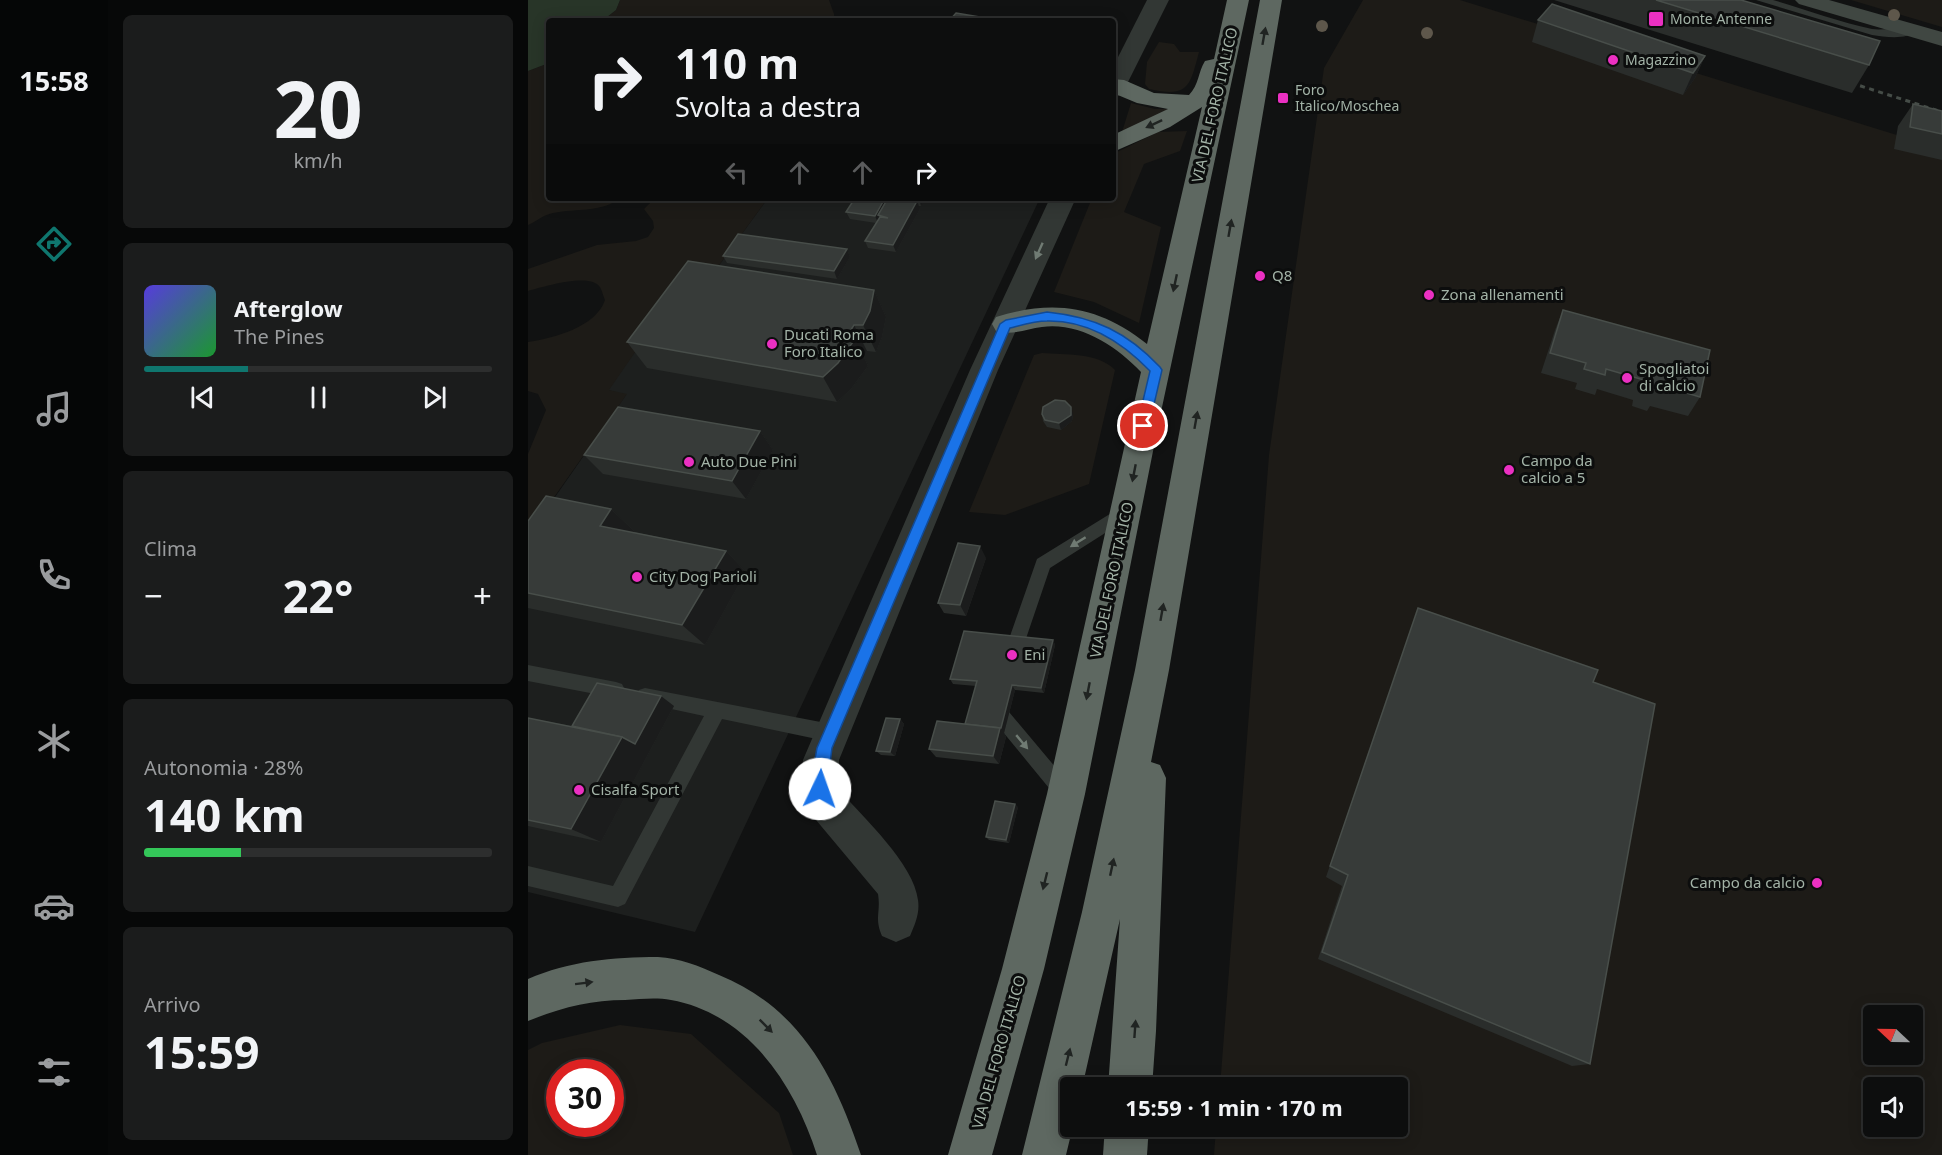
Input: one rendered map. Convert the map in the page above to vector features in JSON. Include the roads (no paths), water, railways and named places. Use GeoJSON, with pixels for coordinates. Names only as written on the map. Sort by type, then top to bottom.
{"type":"FeatureCollection","features":[{"type":"Feature","properties":{"kind":"highway","name":"VIA DEL FORO ITALICO"},"geometry":{"type":"LineString","coordinates":[[969,1155],[1023,969],[1066,794],[1156,370],[1238,0]]}},
{"type":"Feature","properties":{"kind":"highway"},"geometry":{"type":"LineString","coordinates":[[1044,1155],[1102,912],[1152,670],[1271,0]]}},
{"type":"Feature","properties":{"kind":"highway"},"geometry":{"type":"LineString","coordinates":[[1116,143],[1164,120],[1194,102],[1204,93],[1217,51],[1231,32]]}},
{"type":"Feature","properties":{"kind":"highway"},"geometry":{"type":"LineString","coordinates":[[1116,89],[1149,100],[1170,103],[1194,102]]}},
{"type":"Feature","properties":{"kind":"highway"},"geometry":{"type":"LineString","coordinates":[[1006,324],[1047,316],[1076,319],[1106,331],[1136,350],[1156,370]]}},
{"type":"Feature","properties":{"kind":"highway"},"geometry":{"type":"LineString","coordinates":[[1131,1077],[1136,1019],[1152,670]]}},
{"type":"Feature","properties":{"kind":"highway"},"geometry":{"type":"LineString","coordinates":[[528,1000],[574,984],[662,978],[692,984],[732,1001],[761,1020],[786,1047],[811,1085],[834,1136],[839,1155]]}},
{"type":"Feature","properties":{"kind":"highway"},"geometry":{"type":"LineString","coordinates":[[1125,1155],[1126,1137]]}},
{"type":"Feature","properties":{"kind":"street"},"geometry":{"type":"LineString","coordinates":[[1116,84],[1158,0]]}},
{"type":"Feature","properties":{"kind":"street"},"geometry":{"type":"LineString","coordinates":[[1806,0],[1942,39]]}},
{"type":"Feature","properties":{"kind":"street"},"geometry":{"type":"LineString","coordinates":[[896,922],[900,908],[899,896],[893,882],[831,811],[820,789],[821,760],[1006,324],[1062,201]]}},
{"type":"Feature","properties":{"kind":"lane"},"geometry":{"type":"LineString","coordinates":[[1761,0],[1872,32],[1891,34],[1912,31]]}},
{"type":"Feature","properties":{"kind":"lane"},"geometry":{"type":"LineString","coordinates":[[1066,794],[994,709],[1043,564],[1127,510]]}},
{"type":"Feature","properties":{"kind":"lane"},"geometry":{"type":"LineString","coordinates":[[528,673],[831,732]]}},
{"type":"Feature","properties":{"kind":"lane"},"geometry":{"type":"LineString","coordinates":[[528,876],[618,897],[717,710]]}},
{"type":"Feature","properties":{"kind":"railway"},"geometry":{"type":"LineString","coordinates":[[1842,80],[1942,112]]}},
{"type":"Feature","properties":{"kind":"place","name":"Monte Antenne"},"geometry":{"type":"Point","coordinates":[1656,19]}},
{"type":"Feature","properties":{"kind":"place","name":"Magazzino"},"geometry":{"type":"Point","coordinates":[1613,60]}},
{"type":"Feature","properties":{"kind":"place","name":"Foro Italico/Moschea"},"geometry":{"type":"Point","coordinates":[1283,98]}},
{"type":"Feature","properties":{"kind":"place","name":"Q8"},"geometry":{"type":"Point","coordinates":[1260,276]}},
{"type":"Feature","properties":{"kind":"place","name":"Zona allenamenti"},"geometry":{"type":"Point","coordinates":[1429,295]}},
{"type":"Feature","properties":{"kind":"place","name":"Ducati Roma Foro Italico"},"geometry":{"type":"Point","coordinates":[772,344]}},
{"type":"Feature","properties":{"kind":"place","name":"Spogliatoi di calcio"},"geometry":{"type":"Point","coordinates":[1627,378]}},
{"type":"Feature","properties":{"kind":"place","name":"Auto Due Pini"},"geometry":{"type":"Point","coordinates":[689,462]}},
{"type":"Feature","properties":{"kind":"place","name":"Campo da calcio a 5"},"geometry":{"type":"Point","coordinates":[1509,470]}},
{"type":"Feature","properties":{"kind":"place","name":"City Dog Parioli"},"geometry":{"type":"Point","coordinates":[637,577]}},
{"type":"Feature","properties":{"kind":"place","name":"Eni"},"geometry":{"type":"Point","coordinates":[1012,655]}},
{"type":"Feature","properties":{"kind":"place","name":"Cisalfa Sport"},"geometry":{"type":"Point","coordinates":[579,790]}},
{"type":"Feature","properties":{"kind":"place","name":"Campo da calcio"},"geometry":{"type":"Point","coordinates":[1817,883]}}]}
